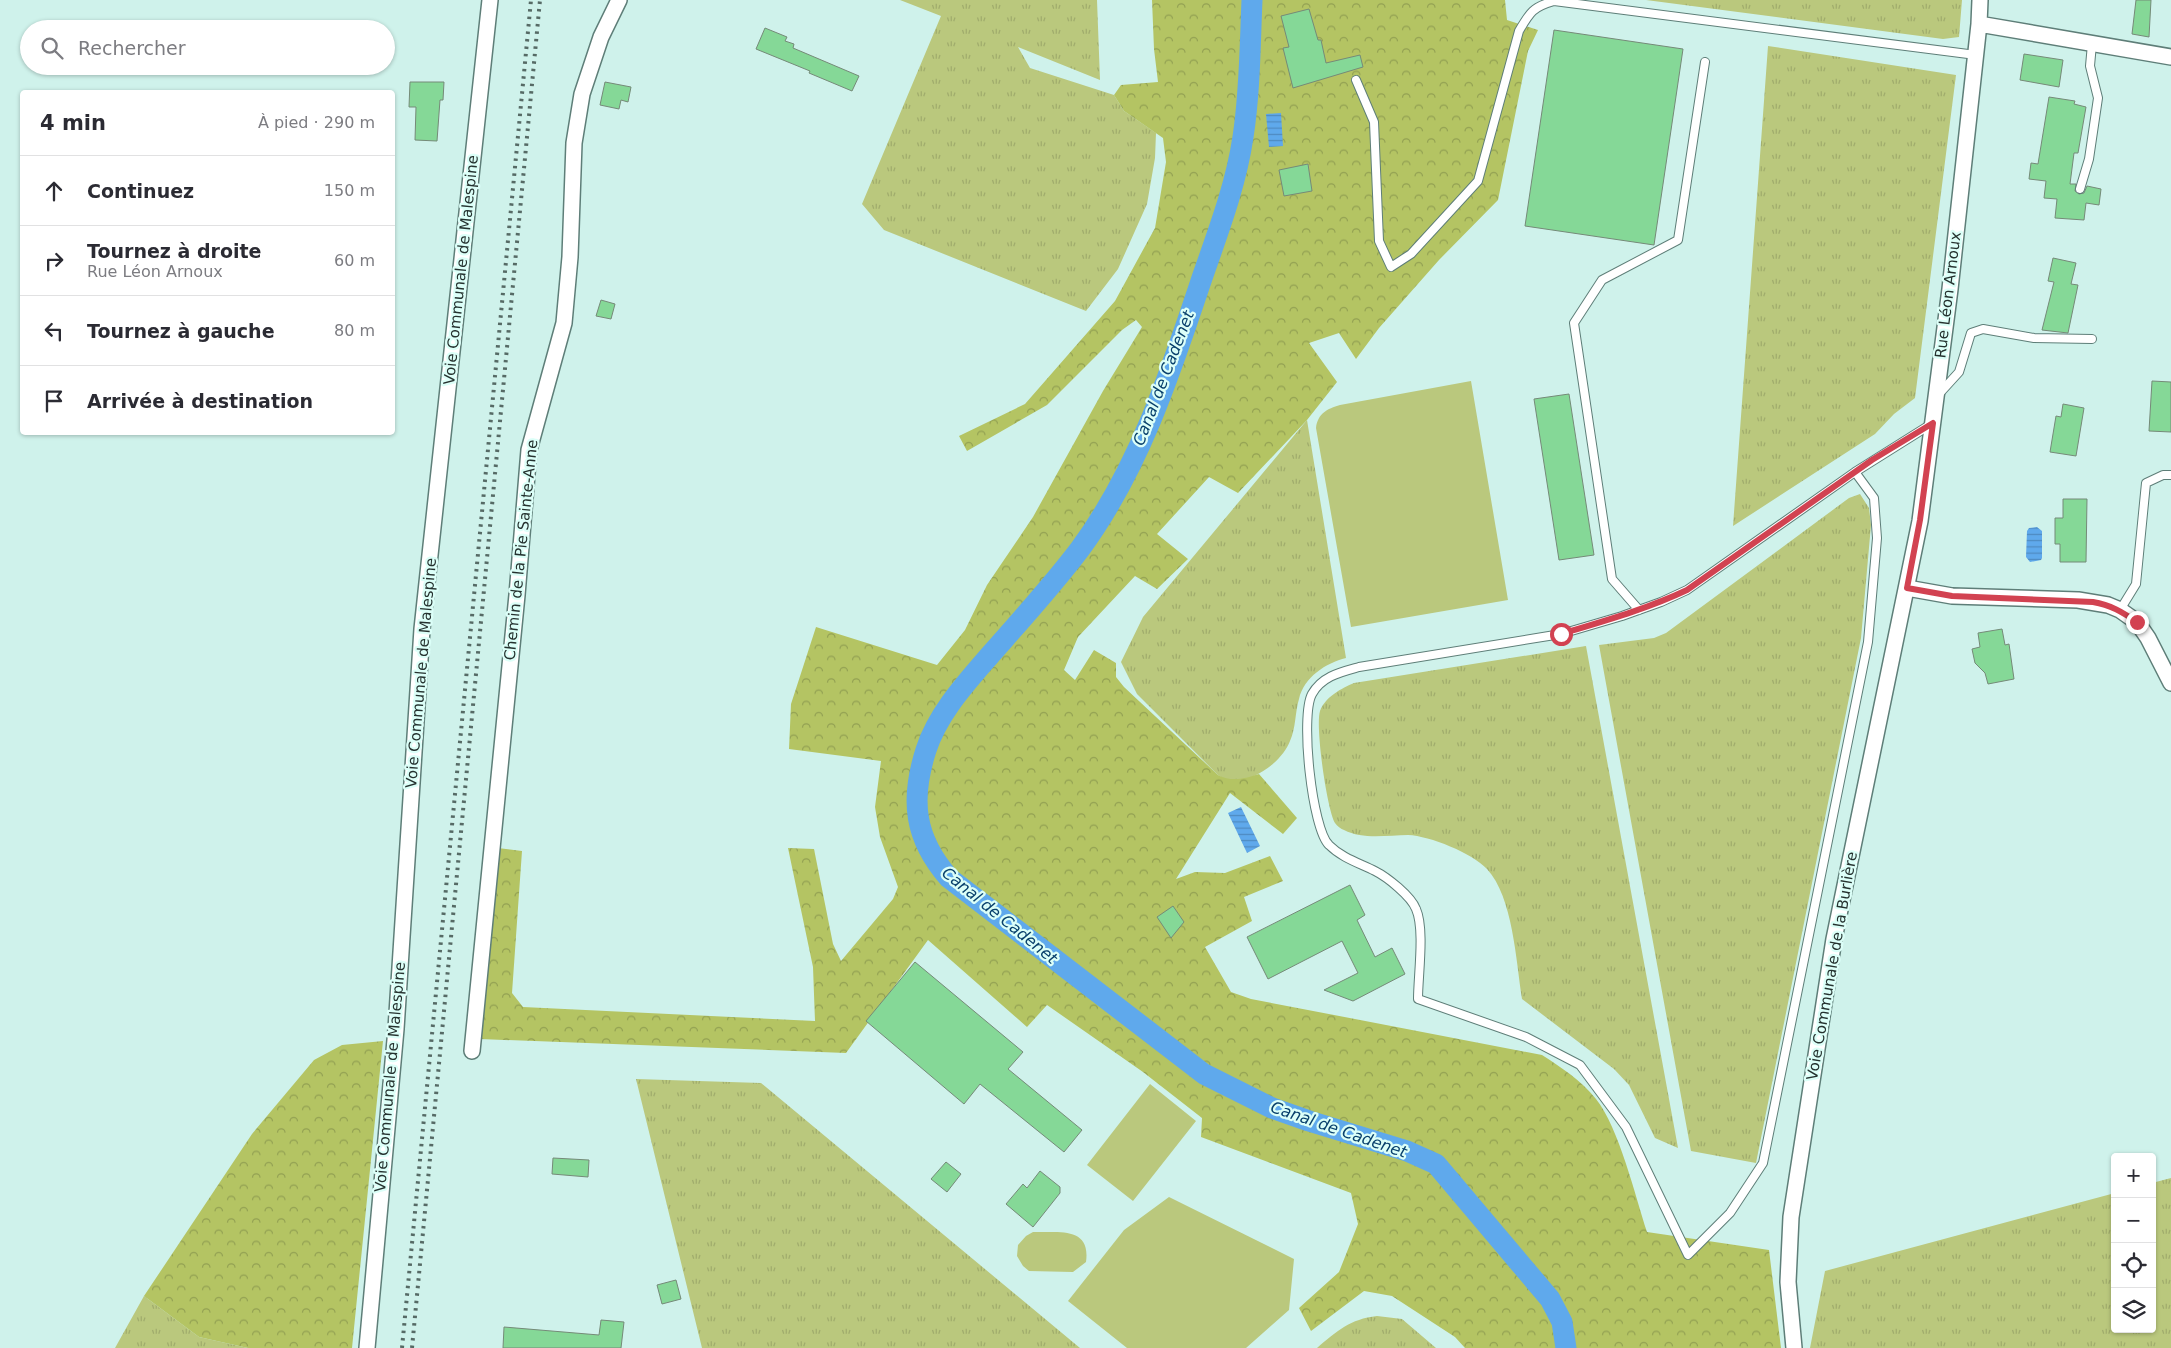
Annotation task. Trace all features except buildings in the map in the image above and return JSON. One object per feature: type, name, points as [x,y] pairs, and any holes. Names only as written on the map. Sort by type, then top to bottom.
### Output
[{"type":"street","name":"Voie Communale de Malespine","points":[[367,1348],[396,1029],[422,629],[490,0]]},
{"type":"street","name":"Chemin de la Pie Sainte-Anne","points":[[472,1051],[516,605],[529,450],[564,323],[570,257],[574,143],[582,94],[601,36],[619,0]]},
{"type":"street","name":"Rue Léon Arnoux","points":[[1907,588],[1920,520],[1933,423],[1976,55],[1980,0]]},
{"type":"street","points":[[1979,24],[2171,58]]},
{"type":"street","points":[[1907,588],[1952,596],[2078,600],[2108,605],[2120,610],[2137,622],[2169,673]]},
{"type":"street","name":"Voie Communale de la Burlière","points":[[1794,1348],[1788,1282],[1791,1217],[1834,939],[1907,588]]},
{"type":"lane","points":[[1356,80],[1374,122],[1379,241],[1391,267],[1411,254],[1478,181],[1520,31],[1529,13],[1538,5],[1554,0],[1976,55]]},
{"type":"lane","points":[[2080,189],[2089,159],[2098,98],[2090,66],[2092,44]]},
{"type":"lane","points":[[1638,610],[1612,579],[1574,323],[1602,280],[1678,240],[1705,62]]},
{"type":"lane","points":[[1936,397],[1959,372],[1971,333],[1983,329],[2034,338],[2092,339]]},
{"type":"lane","points":[[1855,472],[1874,498],[1878,538],[1868,642],[1764,1163],[1730,1213],[1688,1255],[1626,1127],[1580,1065],[1526,1038],[1418,999],[1420,930],[1416,908],[1403,892],[1376,871],[1350,861],[1327,844],[1320,829],[1307,748],[1306,712],[1311,695],[1320,684],[1341,672],[1360,667],[1561,634],[1638,610],[1687,590],[1855,472],[1933,423]]},
{"type":"lane","points":[[2120,610],[2136,584],[2146,483],[2164,475],[2171,475]]},
{"type":"green space","points":[[900,0],[1097,0],[1100,80],[1018,47],[1030,68],[1114,95],[1124,111],[1156,133],[1155,158],[1147,204],[1118,269],[1086,311],[884,230],[862,204],[941,16]]},
{"type":"green space","points":[[1152,0],[1505,0],[1507,20],[1538,30],[1528,51],[1498,200],[1439,260],[1379,328],[1356,359],[1339,333],[1309,343],[1337,382],[1307,420],[1238,493],[1209,477],[1157,534],[1188,559],[1157,589],[1135,576],[1078,637],[1064,670],[1075,680],[1094,650],[1116,663],[1116,677],[1124,687],[1218,775],[1238,779],[1259,774],[1297,818],[1283,834],[1230,793],[1176,879],[1195,872],[1225,873],[1270,856],[1283,881],[1244,897],[1252,921],[1205,947],[1231,992],[1251,999],[1542,1055],[1578,1080],[1596,1099],[1604,1112],[1626,1162],[1647,1232],[1769,1250],[1781,1348],[1465,1348],[1455,1337],[1392,1296],[1364,1291],[1311,1331],[1299,1308],[1339,1272],[1358,1224],[1351,1193],[1201,1137],[1202,1118],[1143,1072],[1047,1005],[1027,1027],[928,940],[846,1053],[480,1039],[498,848],[522,851],[512,993],[523,1007],[815,1021],[813,967],[788,848],[814,849],[833,944],[841,961],[893,899],[898,887],[880,837],[875,807],[881,761],[789,749],[791,704],[816,627],[937,665],[965,630],[987,585],[1033,517],[1103,391],[1142,327],[1136,320],[1122,330],[1047,405],[967,451],[959,436],[1025,404],[1115,301],[1155,228],[1166,162],[1163,138],[1124,111],[1114,95],[1121,85],[1158,82],[1154,49]]},
{"type":"green space","points":[[1646,0],[1962,0],[1959,37],[1943,39]]},
{"type":"green space","points":[[1768,46],[1956,75],[1915,398],[1894,414],[1875,434],[1733,526]]},
{"type":"green space","points":[[1471,381],[1508,600],[1351,627],[1316,428],[1317,423],[1321,415],[1327,410],[1340,405]]},
{"type":"green space","points":[[1307,420],[1346,658],[1324,667],[1306,684],[1299,699],[1292,736],[1280,757],[1265,770],[1247,779],[1228,780],[1218,775],[1137,694],[1121,662],[1143,617]]},
{"type":"green space","points":[[1860,494],[1869,508],[1871,525],[1861,638],[1756,1163],[1691,1151],[1599,645],[1654,638],[1666,633],[1849,498]]},
{"type":"green space","points":[[1586,646],[1678,1148],[1655,1138],[1629,1085],[1614,1069],[1522,999],[1508,912],[1496,881],[1487,869],[1461,851],[1428,838],[1408,835],[1367,836],[1342,829],[1335,823],[1325,786],[1320,750],[1320,711],[1330,697],[1344,688],[1354,683]]},
{"type":"green space","points":[[383,1041],[352,1348],[248,1348],[199,1337],[144,1296],[252,1134],[314,1060],[342,1045]]},
{"type":"green space","points":[[636,1079],[761,1083],[1080,1348],[702,1348]]},
{"type":"green space","points":[[1150,1084],[1196,1121],[1133,1201],[1087,1165]]},
{"type":"green space","points":[[2171,1178],[2171,1348],[1810,1348],[1825,1271],[2111,1194],[2111,1333],[2156,1333],[2156,1182]]},
{"type":"green space","points":[[1169,1197],[1294,1259],[1289,1310],[1246,1348],[1127,1348],[1068,1301],[1124,1230]]},
{"type":"green space","points":[[1033,1232],[1062,1232],[1078,1237],[1083,1242],[1086,1250],[1086,1262],[1073,1272],[1029,1271],[1023,1266],[1017,1256],[1018,1245],[1026,1236]]},
{"type":"green space","points":[[144,1296],[199,1337],[248,1348],[115,1348]]},
{"type":"green space","points":[[1377,1316],[1402,1319],[1436,1348],[1317,1348],[1351,1323]]},
{"type":"water","points":[[1281,113],[1283,146],[1269,147],[1266,114]]},
{"type":"water","points":[[2037,527],[2042,531],[2042,558],[2041,560],[2030,562],[2026,557],[2027,531],[2029,528]]},
{"type":"water","points":[[1241,807],[1260,846],[1247,853],[1228,813]]},
{"type":"waterway","name":"Canal de Cadenet","points":[[1252,0],[1247,103],[1236,173],[1220,226],[1152,418],[1120,486],[1080,549],[963,687],[945,711],[931,736],[921,768],[918,785],[918,818],[928,848],[949,878],[1204,1074],[1272,1108],[1407,1151],[1436,1164],[1550,1299],[1562,1322],[1566,1348]]},
{"type":"railway","points":[[402,1348],[531,0]]},
{"type":"railway","points":[[412,1348],[540,0]]},
{"type":"route","points":[[1561,634],[1622,616],[1687,590],[1872,460],[1933,423],[1920,520],[1907,588],[1952,596],[2093,602],[2120,610],[2137,622]]}]
